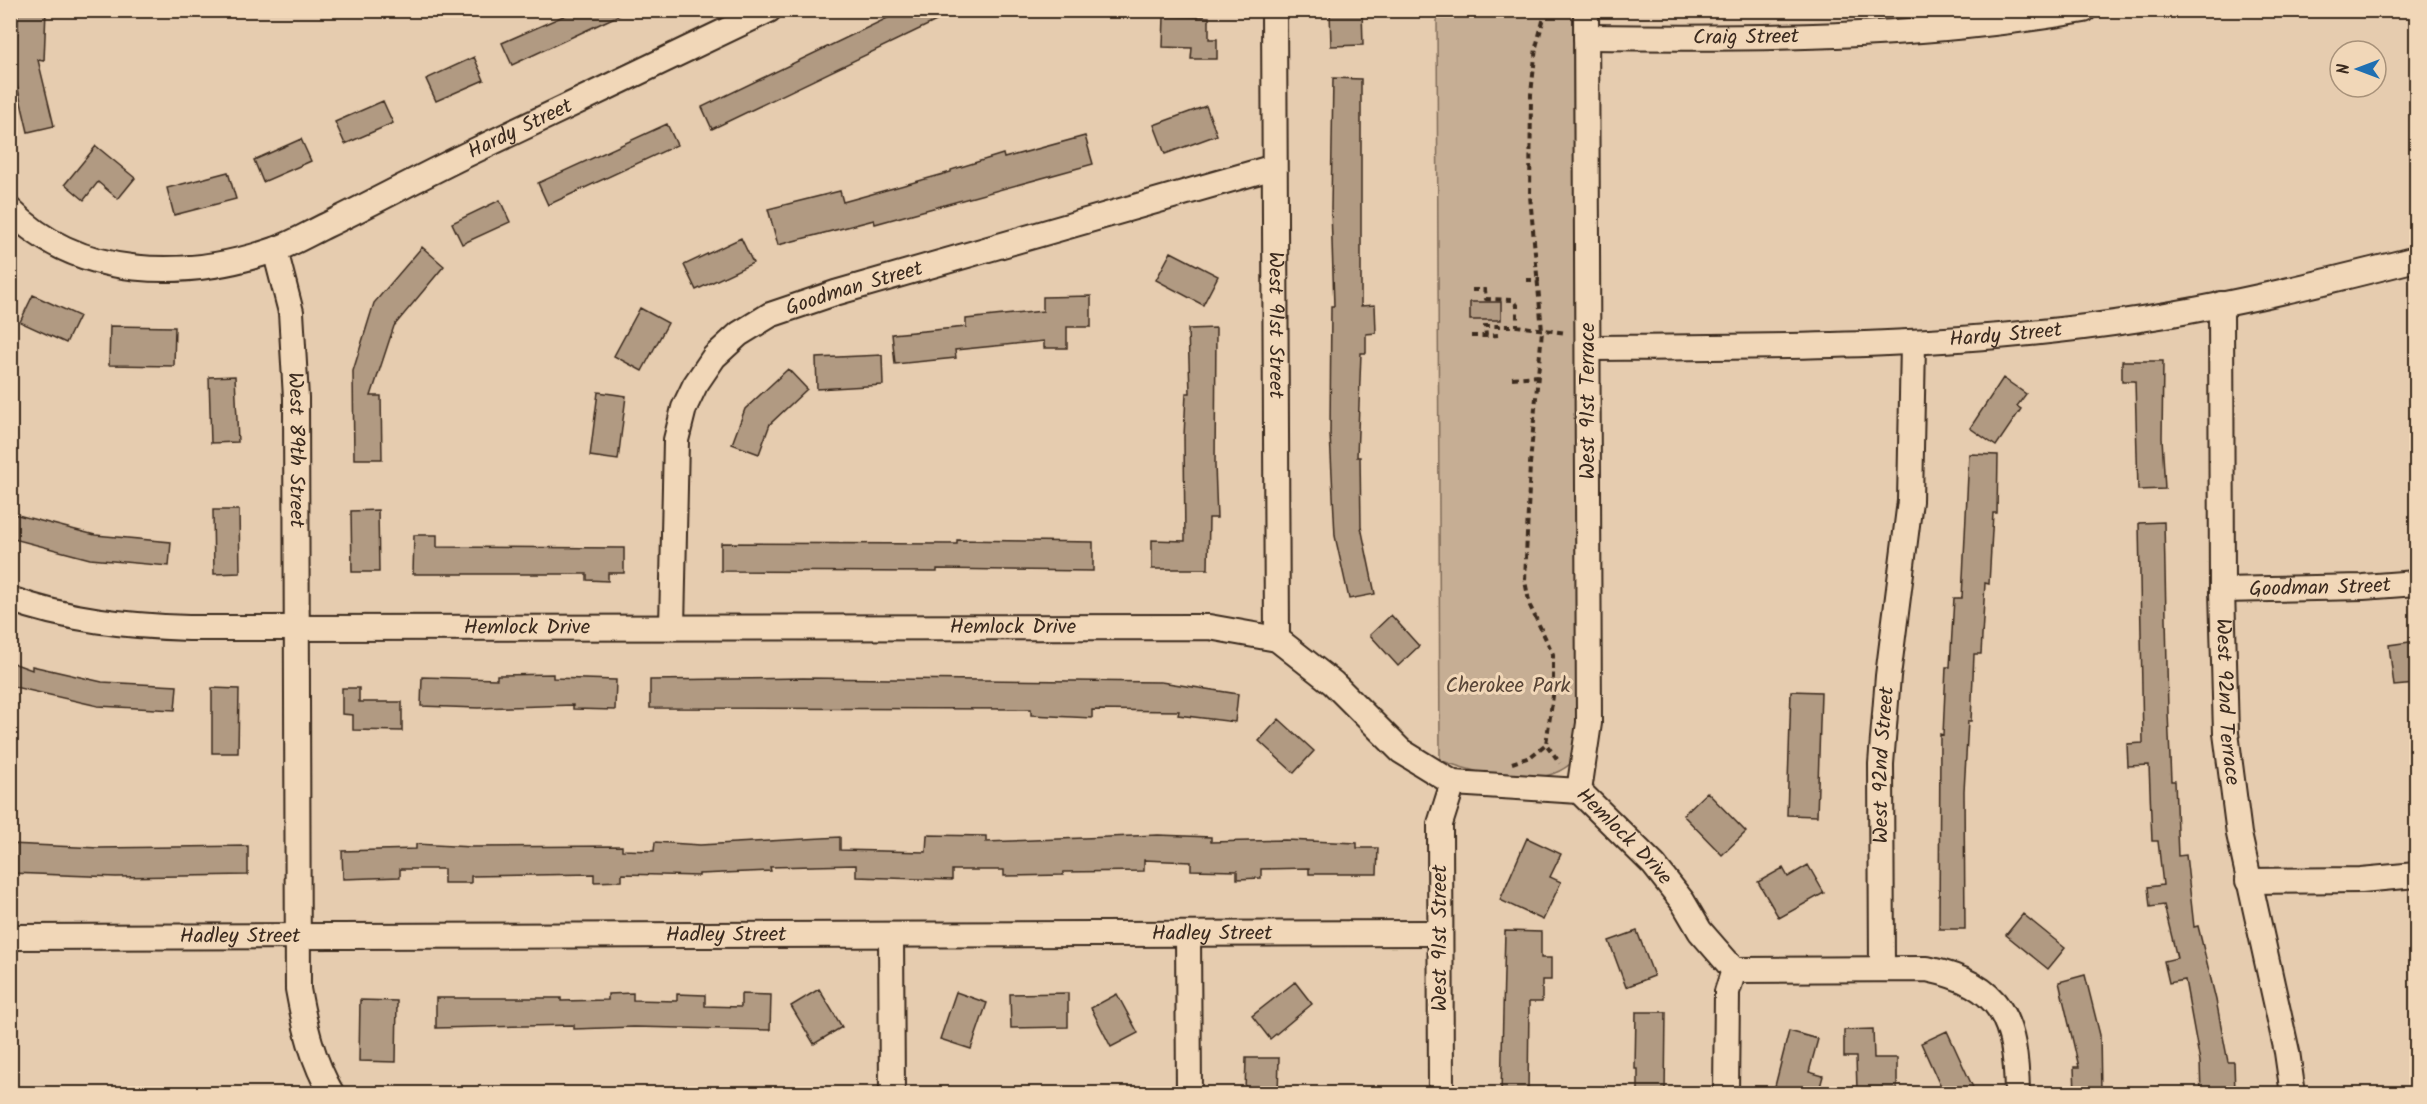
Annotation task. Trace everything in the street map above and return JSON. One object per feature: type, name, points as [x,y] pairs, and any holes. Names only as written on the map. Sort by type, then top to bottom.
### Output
[{"type":"street","name":"Hardy Street","points":[[275,250],[460,158],[769,10]]},
{"type":"street","name":"West 91st Street","points":[[1274,10],[1277,639]]},
{"type":"street","name":"West 91st Terrace","points":[[1579,791],[1589,723],[1586,10]]},
{"type":"street","name":"Craig Street","points":[[1586,37],[1765,37],[1875,22],[1968,27],[2084,10]]},
{"type":"street","name":"Goodman Street","points":[[672,627],[676,440],[684,408],[695,385],[714,357],[739,334],[770,315],[835,293],[1275,167]]},
{"type":"street","points":[[10,210],[22,222],[59,248],[118,266],[157,269],[195,266],[233,261],[275,250]]},
{"type":"street","name":"West 89th Street","points":[[275,250],[291,312],[296,398],[298,989],[307,1039],[318,1071],[332,1094]]},
{"type":"street","name":"Hardy Street","points":[[1587,348],[1808,347],[1912,343],[2021,334],[2130,321],[2221,304],[2314,285],[2416,259]]},
{"type":"street","name":"West 92nd Terrace","points":[[2221,304],[2222,590],[2226,733],[2239,834],[2287,1052],[2293,1094]]},
{"type":"street","name":"West 92nd Street","points":[[1882,969],[1881,764],[1889,666],[1910,501],[1912,343]]},
{"type":"street","name":"Goodman Street","points":[[2222,590],[2352,588],[2416,583]]},
{"type":"street","name":"Hemlock Drive","points":[[10,599],[82,618],[140,626],[297,628],[1209,627],[1277,639],[1333,683],[1401,751],[1453,783],[1579,791],[1654,865],[1683,902],[1700,931],[1734,970]]},
{"type":"street","name":"West 91st Street","points":[[1441,1094],[1440,824],[1453,783]]},
{"type":"street","points":[[2248,881],[2361,880],[2416,875]]},
{"type":"street","name":"Hadley Street","points":[[10,937],[1440,933]]},
{"type":"street","points":[[1188,934],[1189,1094]]},
{"type":"street","points":[[891,935],[892,1094]]},
{"type":"street","points":[[1725,1094],[1727,992],[1734,970],[1927,969],[1956,975],[1976,985],[2000,1008],[2012,1035],[2017,1059],[2017,1094]]},
{"type":"path","points":[[1507,764],[1530,757],[1546,744],[1553,696],[1552,654],[1530,606],[1525,581],[1530,464],[1542,330],[1530,196],[1530,136],[1536,47],[1546,10]]},
{"type":"path","points":[[1526,280],[1539,280]]},
{"type":"path","points":[[1472,290],[1485,290],[1485,299],[1513,300],[1517,305],[1517,326]]},
{"type":"path","points":[[1485,336],[1485,326],[1517,326],[1542,330]]},
{"type":"path","points":[[1471,336],[1497,335]]},
{"type":"path","points":[[1512,378],[1538,376]]},
{"type":"path","points":[[1546,744],[1579,791]]},
{"type":"green space","name":"Cherokee Park","points":[[1437,11],[1573,11],[1577,726],[1574,760],[1561,770],[1546,776],[1509,777],[1472,770],[1440,760]]},
{"type":"building","points":[[18,10],[46,10],[44,61],[38,60],[54,126],[28,132],[16,81]]},
{"type":"building","points":[[577,10],[630,10],[512,65],[502,43]]},
{"type":"building","points":[[904,10],[959,10],[712,129],[702,107]]},
{"type":"building","points":[[1330,10],[1362,10],[1363,45],[1331,46]]},
{"type":"building","points":[[1164,16],[1209,17],[1209,39],[1217,39],[1217,59],[1191,59],[1192,48],[1163,47]]},
{"type":"building","points":[[474,57],[484,80],[436,101],[426,79]]},
{"type":"building","points":[[1333,78],[1361,79],[1361,306],[1375,305],[1376,333],[1366,334],[1366,353],[1361,353],[1357,457],[1360,457],[1361,527],[1375,594],[1349,599],[1335,536],[1330,434],[1331,306],[1334,306],[1331,208]]},
{"type":"building","points":[[383,101],[393,123],[345,144],[335,122]]},
{"type":"building","points":[[1206,106],[1217,135],[1165,154],[1154,125]]},
{"type":"building","points":[[667,124],[677,145],[548,205],[538,183]]},
{"type":"building","points":[[1085,136],[1093,164],[875,224],[874,220],[778,245],[768,209],[840,191],[843,202],[951,172],[951,170],[1003,154],[1004,158]]},
{"type":"building","points":[[301,139],[311,161],[263,182],[254,160]]},
{"type":"building","points":[[96,146],[135,178],[118,199],[98,182],[84,200],[65,184]]},
{"type":"building","points":[[228,172],[236,199],[174,215],[167,188]]},
{"type":"building","points":[[500,200],[510,222],[462,244],[452,223]]},
{"type":"building","points":[[741,238],[753,263],[696,290],[684,265]]},
{"type":"building","points":[[422,247],[444,266],[394,326],[371,396],[381,396],[382,459],[354,459],[353,371],[374,303]]},
{"type":"building","points":[[1171,252],[1218,276],[1203,305],[1156,280]]},
{"type":"building","points":[[33,295],[79,316],[66,343],[20,322]]},
{"type":"building","points":[[1091,296],[1091,327],[1067,327],[1067,348],[1044,348],[1044,341],[955,350],[956,358],[895,364],[892,334],[966,327],[966,319],[1043,311],[1043,297]]},
{"type":"building","points":[[1470,302],[1501,302],[1501,320],[1470,320]]},
{"type":"building","points":[[640,308],[668,323],[642,371],[614,356]]},
{"type":"building","points":[[110,326],[175,327],[174,366],[109,365]]},
{"type":"building","points":[[1216,328],[1217,518],[1209,518],[1208,569],[1152,569],[1152,540],[1185,541],[1184,437],[1186,393],[1190,393],[1188,329]]},
{"type":"building","points":[[882,355],[883,385],[817,389],[816,358]]},
{"type":"building","points":[[2122,361],[2163,361],[2162,438],[2165,489],[2138,490],[2135,381],[2122,381]]},
{"type":"building","points":[[788,369],[807,389],[770,424],[759,454],[732,444],[745,409]]},
{"type":"building","points":[[235,376],[238,442],[211,443],[209,377]]},
{"type":"building","points":[[2003,378],[2026,394],[2017,406],[2021,409],[1996,446],[1970,428]]},
{"type":"building","points":[[598,392],[626,396],[618,460],[590,456]]},
{"type":"building","points":[[1969,454],[1998,455],[1997,513],[1993,513],[1989,584],[1985,583],[1981,654],[1974,654],[1971,721],[1968,721],[1964,791],[1965,929],[1939,929],[1940,734],[1943,735],[1946,667],[1950,667],[1954,598],[1962,598]]},
{"type":"building","points":[[213,510],[239,510],[240,573],[214,574]]},
{"type":"building","points":[[378,510],[379,572],[352,572],[351,511]]},
{"type":"building","points":[[10,513],[95,535],[171,542],[169,566],[90,559],[10,538]]},
{"type":"building","points":[[2164,522],[2168,713],[2171,781],[2175,781],[2178,856],[2186,855],[2194,927],[2198,926],[2228,1062],[2234,1062],[2235,1094],[2201,1094],[2200,1062],[2185,980],[2169,983],[2164,961],[2177,958],[2164,905],[2150,907],[2148,887],[2163,885],[2158,841],[2152,841],[2149,765],[2128,766],[2127,744],[2143,743],[2139,523]]},
{"type":"building","points":[[414,535],[437,535],[437,547],[624,548],[624,573],[608,573],[608,581],[587,580],[587,574],[413,574]]},
{"type":"building","points":[[957,540],[1093,542],[1093,571],[937,569],[937,572],[721,571],[721,543],[957,544]]},
{"type":"building","points":[[1391,615],[1419,646],[1398,666],[1370,635]]},
{"type":"building","points":[[2416,641],[2416,684],[2394,686],[2389,645]]},
{"type":"building","points":[[10,662],[32,670],[32,666],[102,682],[177,686],[175,710],[98,706],[10,686]]},
{"type":"building","points":[[553,674],[553,678],[616,680],[615,710],[573,709],[573,705],[478,708],[421,706],[422,677],[497,679],[497,675]]},
{"type":"building","points":[[803,678],[1161,682],[1238,694],[1235,722],[1178,715],[1179,711],[1092,710],[1092,718],[1031,715],[1031,709],[650,708],[650,680]]},
{"type":"building","points":[[212,688],[239,689],[238,753],[212,753]]},
{"type":"building","points":[[342,688],[359,688],[359,702],[402,702],[402,731],[353,730],[353,715],[342,714]]},
{"type":"building","points":[[1791,691],[1821,692],[1817,816],[1787,815]]},
{"type":"building","points":[[1279,719],[1314,751],[1294,773],[1259,741]]},
{"type":"building","points":[[1707,792],[1746,832],[1722,855],[1683,815]]},
{"type":"building","points":[[927,835],[986,836],[986,842],[1158,835],[1211,837],[1211,842],[1285,840],[1357,843],[1357,848],[1378,848],[1377,874],[1309,874],[1309,868],[1261,869],[1261,878],[1237,879],[1237,871],[1191,870],[1191,862],[1144,860],[1144,871],[1063,872],[1063,875],[1004,876],[1004,870],[952,870],[952,880],[856,877],[856,865],[770,867],[771,871],[699,874],[699,876],[622,874],[622,881],[594,882],[594,874],[471,876],[471,883],[444,883],[444,869],[400,869],[400,877],[343,879],[342,851],[416,849],[416,844],[472,847],[622,846],[622,850],[654,851],[655,842],[700,845],[840,837],[840,850],[926,852]]},
{"type":"building","points":[[1527,838],[1561,854],[1550,877],[1561,882],[1543,920],[1500,900]]},
{"type":"building","points":[[10,844],[99,848],[248,846],[248,875],[116,877],[10,873]]},
{"type":"building","points":[[1808,865],[1824,893],[1779,918],[1758,882],[1783,868],[1788,877]]},
{"type":"building","points":[[2023,914],[2065,948],[2048,969],[2006,935]]},
{"type":"building","points":[[1505,931],[1541,932],[1541,958],[1551,958],[1551,980],[1542,980],[1542,1002],[1529,1002],[1528,1094],[1501,1094]]},
{"type":"building","points":[[1637,931],[1654,976],[1626,987],[1609,941]]},
{"type":"building","points":[[2085,975],[2100,1035],[2101,1094],[2075,1094],[2074,1067],[2079,1067],[2059,982]]},
{"type":"building","points":[[1295,982],[1312,1004],[1270,1039],[1252,1016]]},
{"type":"building","points":[[819,989],[842,1027],[814,1044],[791,1006]]},
{"type":"building","points":[[956,992],[987,1003],[971,1049],[940,1039]]},
{"type":"building","points":[[633,993],[633,1000],[677,1001],[677,994],[705,995],[705,1006],[741,1007],[741,994],[771,995],[770,1030],[634,1027],[574,1029],[574,1025],[436,1028],[436,998],[608,1000],[608,994]]},
{"type":"building","points":[[1068,993],[1068,1027],[1011,1028],[1010,994]]},
{"type":"building","points":[[1117,994],[1138,1033],[1111,1047],[1091,1008]]},
{"type":"building","points":[[360,1000],[397,1001],[396,1062],[359,1061]]},
{"type":"building","points":[[1636,1012],[1666,1012],[1665,1094],[1638,1094],[1638,1069],[1635,1069]]},
{"type":"building","points":[[1873,1029],[1874,1058],[1897,1058],[1897,1090],[1857,1090],[1856,1057],[1844,1057],[1844,1030]]},
{"type":"building","points":[[1789,1031],[1818,1039],[1809,1072],[1823,1076],[1818,1094],[1773,1094]]},
{"type":"building","points":[[1947,1031],[1976,1094],[1944,1094],[1921,1043]]},
{"type":"building","points":[[1246,1058],[1279,1058],[1278,1094],[1245,1092]]}]
